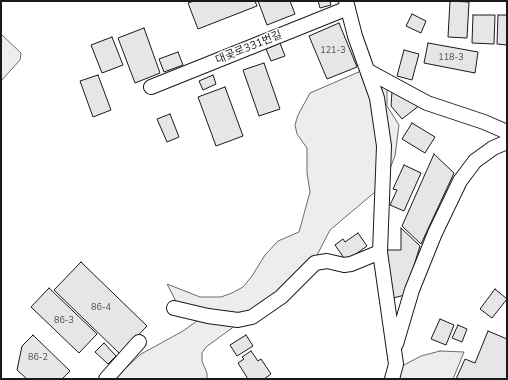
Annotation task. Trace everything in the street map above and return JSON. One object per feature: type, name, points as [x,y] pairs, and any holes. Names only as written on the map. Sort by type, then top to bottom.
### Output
[{"type":"lane","name":"대곶로331번길","points":[[151,87],[347,5],[377,98],[384,146],[380,252],[396,364],[392,379]]},
{"type":"lane","points":[[368,71],[427,103],[484,122],[507,132]]},
{"type":"lane","points":[[394,349],[421,269],[435,233],[460,181],[475,162],[493,148],[507,142]]},
{"type":"lane","points":[[174,308],[208,316],[238,320],[252,316],[281,297],[314,263],[327,261],[344,265],[351,264],[380,252]]},
{"type":"lane","points":[[106,379],[139,342]]},
{"type":"shaded area","points":[[1,34],[21,53],[20,60],[1,81]]},
{"type":"shaded area","points":[[361,71],[387,89],[387,106],[399,125],[395,156],[389,171],[375,192],[330,230],[315,259],[261,307],[206,347],[202,353],[202,361],[207,373],[207,379],[114,379],[141,354],[183,331],[204,316],[180,309],[167,284],[200,297],[221,297],[232,293],[243,287],[265,255],[278,241],[299,232],[310,192],[307,173],[307,148],[297,134],[295,125],[298,115],[310,93]]},
{"type":"shaded area","points":[[440,351],[464,352],[453,379],[398,379],[402,366],[421,356]]},
{"type":"building","points":[[194,1],[255,1],[257,6],[198,29],[188,3]]},
{"type":"building","points":[[258,1],[290,1],[295,14],[267,25]]},
{"type":"building","points":[[318,1],[330,1],[331,5],[320,8]]},
{"type":"building","points":[[450,1],[469,2],[467,38],[448,37]]},
{"type":"building","points":[[412,14],[426,21],[421,33],[406,26]]},
{"type":"building","points":[[473,15],[495,15],[494,44],[472,43]]},
{"type":"building","points":[[498,15],[507,15],[507,45],[497,44]]},
{"type":"building","points":[[339,23],[357,67],[327,79],[309,36]]},
{"type":"building","points":[[144,28],[160,73],[135,83],[118,38]]},
{"type":"building","points":[[112,37],[123,65],[102,73],[91,45]]},
{"type":"building","points":[[280,43],[285,56],[271,61],[266,49]]},
{"type":"building","points":[[428,43],[478,52],[475,73],[424,63]]},
{"type":"building","points":[[404,50],[419,54],[412,80],[397,76]]},
{"type":"building","points":[[178,52],[183,65],[164,72],[159,59]]},
{"type":"building","points":[[264,63],[280,109],[259,116],[243,70]]},
{"type":"building","points":[[98,75],[111,110],[93,117],[80,81]]},
{"type":"building","points":[[213,75],[216,84],[203,90],[199,81]]},
{"type":"building","points":[[225,87],[243,136],[216,146],[198,97]]},
{"type":"building","points":[[392,91],[420,105],[402,119],[391,106]]},
{"type":"building","points":[[170,114],[179,137],[167,142],[157,119]]},
{"type":"building","points":[[412,123],[435,137],[425,153],[402,139]]},
{"type":"building","points":[[434,154],[454,173],[421,244],[402,226]]},
{"type":"building","points":[[404,165],[421,173],[404,211],[390,205],[397,190],[393,189]]},
{"type":"building","points":[[401,228],[420,246],[405,295],[393,298],[385,250],[401,250]]},
{"type":"building","points":[[358,233],[367,246],[346,261],[335,245],[343,239],[345,242]]},
{"type":"building","points":[[81,262],[147,326],[120,354],[54,290]]},
{"type":"building","points":[[49,288],[97,334],[79,353],[31,307]]},
{"type":"building","points":[[495,289],[507,299],[492,318],[480,309]]},
{"type":"building","points":[[440,319],[454,325],[446,345],[431,339]]},
{"type":"building","points":[[458,325],[467,329],[462,342],[452,338]]},
{"type":"building","points":[[488,331],[507,339],[507,379],[456,379],[465,359],[475,363]]},
{"type":"building","points":[[33,335],[70,371],[62,379],[27,379],[17,370],[22,346]]},
{"type":"building","points":[[246,335],[253,346],[237,356],[230,345]]},
{"type":"building","points":[[104,343],[116,356],[108,364],[95,352]]},
{"type":"building","points":[[251,351],[258,361],[261,359],[271,374],[264,379],[248,379],[238,363],[244,359],[242,357]]}]
